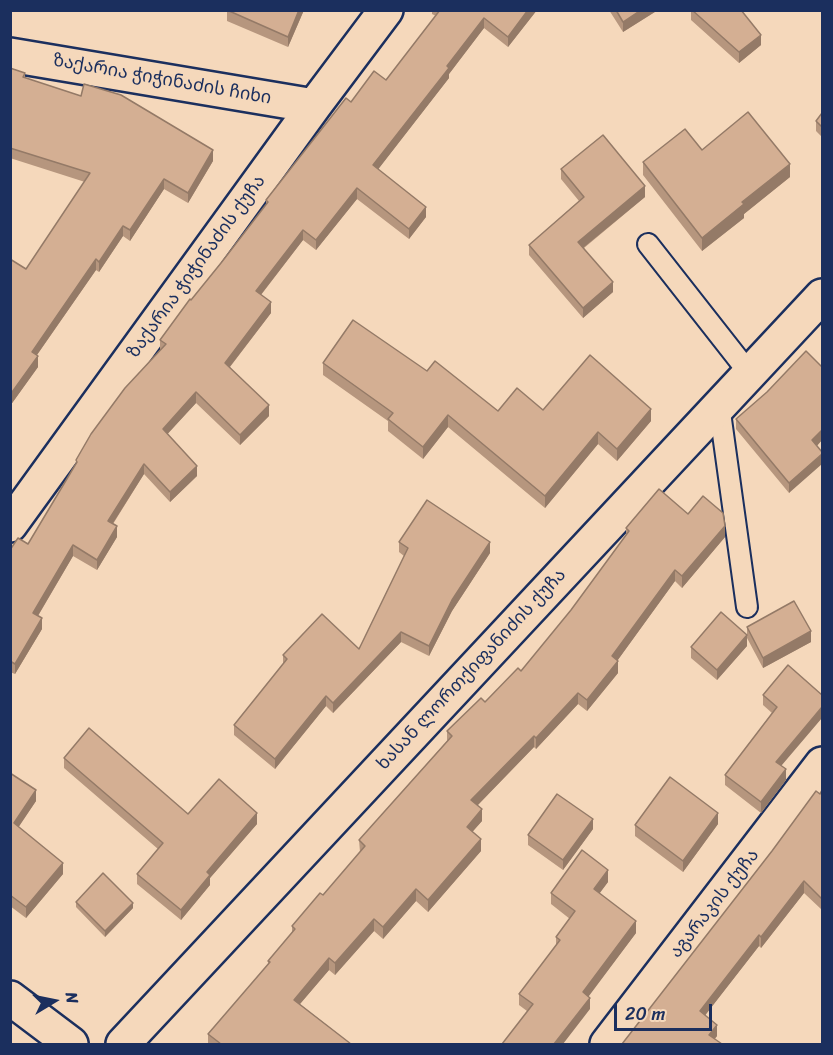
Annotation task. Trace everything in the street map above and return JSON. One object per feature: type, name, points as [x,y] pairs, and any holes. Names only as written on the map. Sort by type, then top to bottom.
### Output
[{"type":"street","name":"ზაქარია ჭიჭინაძის ქუჩა","points":[[10,525],[386,10]]},
{"type":"street","name":"ზაქარია ჭიჭინაძის ჩიხი","points":[[10,55],[314,106]]},
{"type":"street","name":"ხასან ლორთქიფანიძის ქუჩა","points":[[123,1044],[822,296]]},
{"type":"street","name":"აგარაკის ქუჩა","points":[[607,1044],[822,764]]},
{"type":"street","points":[[10,998],[70,1044]]},
{"type":"lane","points":[[648,244],[750,374]]},
{"type":"lane","points":[[719,405],[747,607]]},
{"type":"building","points":[[227,10],[299,10],[288,37]]},
{"type":"building","points":[[440,10],[528,10],[508,37],[484,18],[447,66],[449,68],[373,165],[426,207],[409,229],[357,188],[316,240],[303,230],[256,291],[271,302],[225,363],[269,405],[240,435],[196,392],[163,429],[197,466],[170,492],[144,464],[108,521],[117,526],[97,560],[73,545],[33,613],[42,618],[15,664],[10,661],[10,550],[18,538],[28,544],[91,434],[125,388],[166,344],[160,340],[346,98],[351,102],[374,71],[386,80]]},
{"type":"building","points":[[616,10],[641,10],[623,22]]},
{"type":"building","points":[[692,10],[741,10],[761,35],[739,52]]},
{"type":"building","points":[[10,68],[25,73],[23,77],[81,96],[84,84],[121,95],[213,150],[188,193],[164,179],[130,230],[123,226],[99,262],[96,259],[32,352],[38,356],[10,395],[10,259],[26,269],[90,173],[10,148]]},
{"type":"building","points":[[748,112],[790,164],[742,202],[744,204],[702,238],[643,162],[685,129],[702,150]]},
{"type":"building","points":[[822,113],[822,127],[816,121]]},
{"type":"building","points":[[603,135],[645,186],[578,242],[613,282],[583,308],[529,245],[584,197],[561,169]]},
{"type":"building","points":[[353,320],[427,371],[435,361],[498,411],[517,388],[543,410],[590,355],[651,409],[617,449],[598,432],[545,496],[448,415],[423,447],[388,419],[393,413],[323,363]]},
{"type":"building","points":[[806,351],[822,367],[822,430],[812,440],[822,454],[789,483],[736,419],[767,392]]},
{"type":"building","points":[[659,489],[688,514],[703,496],[723,513],[725,526],[682,576],[675,570],[612,656],[618,661],[587,700],[578,693],[536,738],[534,736],[471,800],[482,809],[467,827],[481,839],[428,900],[416,889],[383,927],[374,919],[335,963],[329,958],[294,1000],[351,1044],[221,1044],[208,1034],[270,962],[268,961],[295,929],[292,926],[320,893],[323,895],[365,846],[359,840],[452,736],[447,731],[481,698],[485,702],[518,668],[521,671],[571,610],[629,531],[626,528]]},
{"type":"building","points":[[427,500],[490,542],[452,600],[429,646],[401,632],[333,703],[326,696],[275,759],[234,725],[287,659],[283,655],[322,614],[359,649],[408,548],[399,542]]},
{"type":"building","points":[[794,601],[811,631],[763,658],[747,627]]},
{"type":"building","points":[[721,612],[747,635],[717,670],[691,647]]},
{"type":"building","points":[[788,665],[822,695],[822,707],[776,762],[786,769],[761,802],[725,775],[777,707],[763,695]]},
{"type":"building","points":[[89,728],[188,814],[219,779],[257,813],[207,872],[210,875],[181,910],[137,874],[163,843],[64,758]]},
{"type":"building","points":[[10,773],[36,790],[14,823],[63,863],[26,907],[10,895]]},
{"type":"building","points":[[670,777],[718,813],[683,861],[635,825]]},
{"type":"building","points":[[822,790],[822,899],[804,881],[700,1011],[717,1025],[709,1035],[722,1044],[622,1044],[816,791],[820,794]]},
{"type":"building","points":[[557,794],[593,819],[563,860],[528,835]]},
{"type":"building","points":[[582,850],[608,870],[594,889],[636,921],[583,992],[590,998],[554,1044],[502,1044],[533,1004],[519,994],[560,940],[556,937],[575,911],[551,893]]},
{"type":"building","points":[[103,873],[133,903],[105,931],[76,902]]}]
